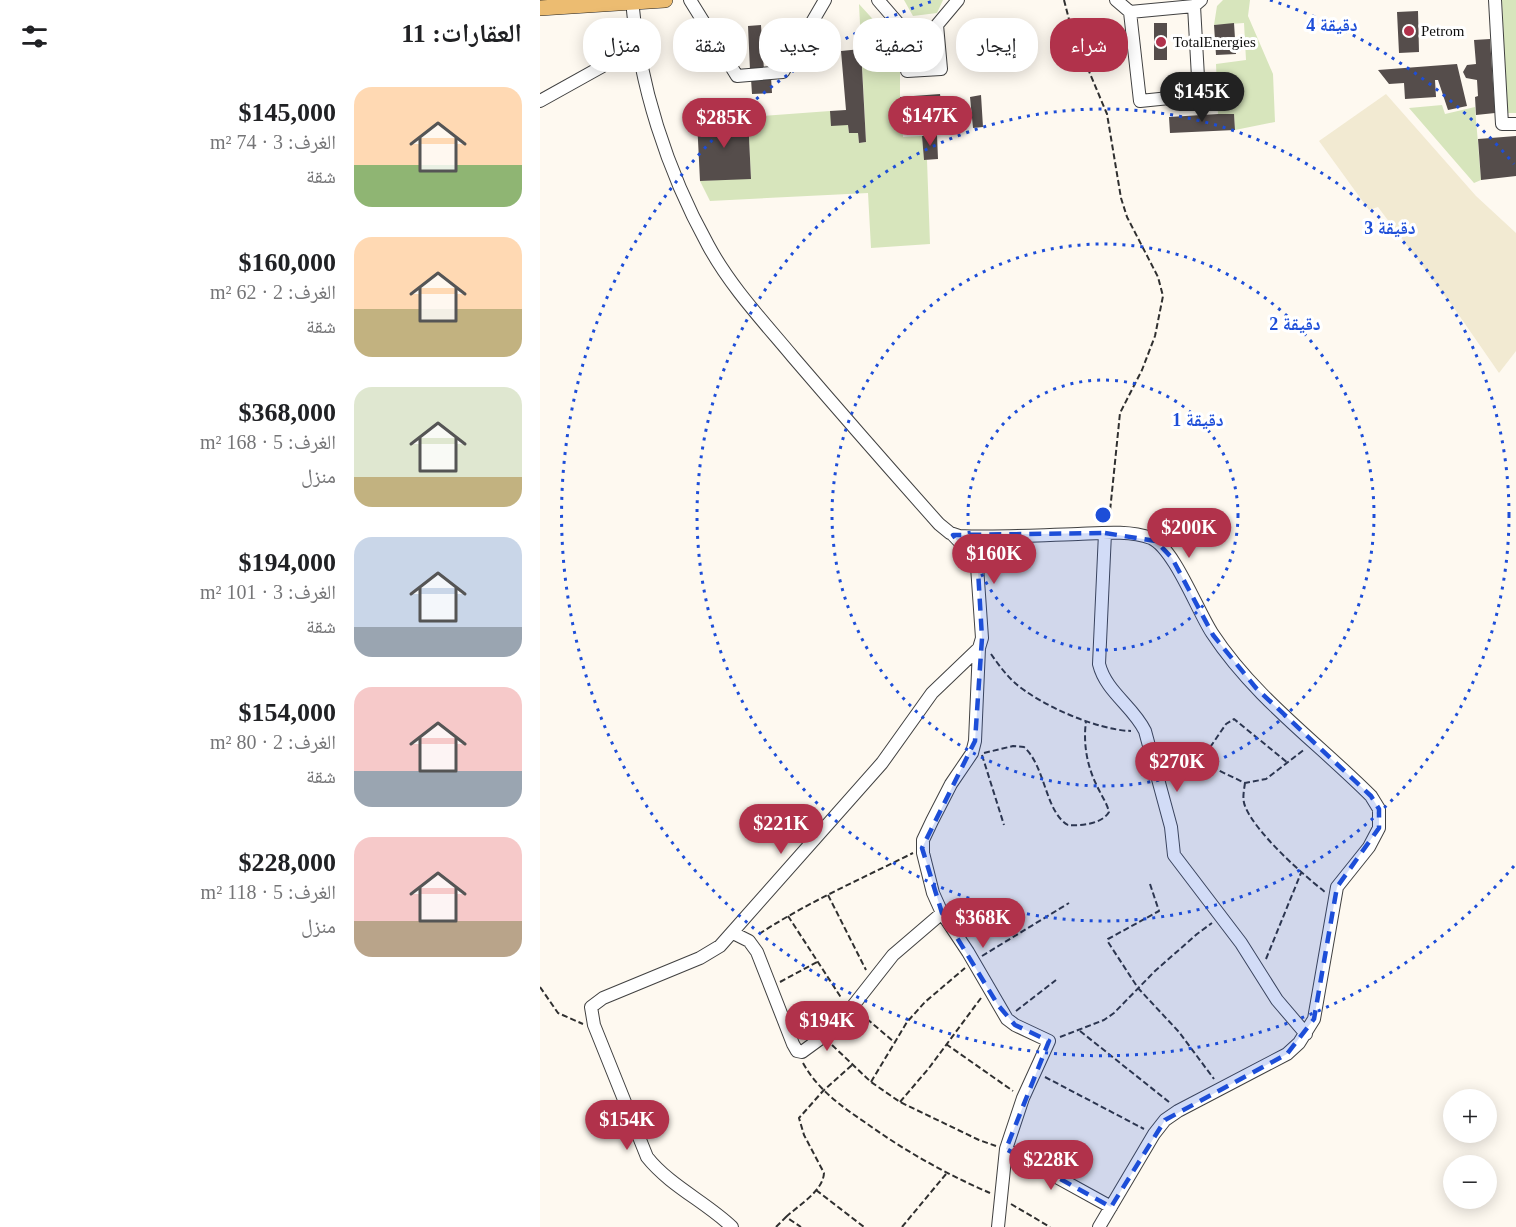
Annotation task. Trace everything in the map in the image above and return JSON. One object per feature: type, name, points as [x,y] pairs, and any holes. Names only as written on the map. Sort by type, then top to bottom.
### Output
[{"type":"main road","points":[[540,8],[664,0]]},
{"type":"street","points":[[690,0],[737,76],[783,72],[825,0]]},
{"type":"street","points":[[879,0],[904,30],[907,71],[940,69],[937,25],[958,0]]},
{"type":"street","points":[[1116,0],[1130,12],[1140,101],[1199,95],[1198,3],[1130,12]]},
{"type":"street","points":[[1495,0],[1502,124],[1516,124]]},
{"type":"street","points":[[632,1],[634,18]]},
{"type":"street","points":[[540,101],[592,72]]},
{"type":"street","points":[[642,72],[681,187],[708,246],[746,302],[939,524],[953,535],[972,556],[977,566],[982,616],[977,751],[943,799],[925,835],[922,848],[933,893],[942,913],[1007,1018],[1015,1025],[1049,1041],[1023,1098],[1006,1149],[998,1227]]},
{"type":"street","points":[[1107,533],[1099,664],[1104,678],[1138,719],[1146,736],[1171,827],[1174,855],[1241,943],[1277,1000],[1306,1034]]},
{"type":"street","points":[[953,535],[980,537],[1107,533],[1148,537],[1165,548],[1202,616],[1227,653],[1256,688],[1311,742],[1350,775],[1371,796],[1379,809],[1379,828],[1369,847],[1337,887],[1314,1019],[1306,1034],[1287,1054],[1165,1120],[1154,1134],[1099,1227]]},
{"type":"street","points":[[732,1227],[657,1168],[647,1157],[590,1009],[596,1002],[655,975],[707,955],[720,946],[882,763],[932,693],[980,645]]},
{"type":"street","points":[[732,933],[749,941],[757,952],[798,1052],[824,1036],[852,1009],[893,955],[942,913]]},
{"type":"street","points":[[1006,1149],[1111,1207]]},
{"type":"path","points":[[1064,0],[1072,31],[1112,131],[1121,198],[1127,217],[1158,277],[1163,296],[1155,336],[1137,380],[1120,413],[1107,533]]},
{"type":"path","points":[[980,645],[1016,684],[1041,699],[1086,721],[1146,736],[1245,783],[1266,779],[1311,742]]},
{"type":"path","points":[[1200,762],[1226,724],[1234,719],[1288,763]]},
{"type":"path","points":[[1004,825],[977,751],[1013,746],[1024,747],[1035,761],[1058,817],[1068,825],[1090,823],[1106,817],[1109,812],[1087,758],[1084,733],[1086,721]]},
{"type":"path","points":[[1245,783],[1243,793],[1245,806],[1267,837],[1301,873],[1334,899]]},
{"type":"path","points":[[749,941],[788,916],[922,848]]},
{"type":"path","points":[[1260,974],[1301,873]]},
{"type":"path","points":[[1150,884],[1159,911],[1107,940],[1138,988],[1179,1032],[1221,1089]]},
{"type":"path","points":[[828,895],[873,982]]},
{"type":"path","points":[[871,1082],[894,1042],[925,1002],[973,961],[1069,903]]},
{"type":"path","points":[[788,916],[817,962],[852,1009],[894,1042]]},
{"type":"path","points":[[1049,1041],[1080,1031],[1114,1013],[1197,934],[1221,916]]},
{"type":"path","points":[[770,987],[817,962]]},
{"type":"path","points":[[1007,1018],[1056,980]]},
{"type":"path","points":[[540,987],[558,1013],[586,1025],[594,1024]]},
{"type":"path","points":[[900,1102],[988,987]]},
{"type":"path","points":[[1080,1031],[1178,1111]]},
{"type":"path","points":[[824,1036],[871,1082],[900,1102],[980,1140],[1006,1149]]},
{"type":"path","points":[[946,1044],[1023,1098]]},
{"type":"path","points":[[798,1052],[810,1076],[823,1091],[887,1138],[946,1174],[1001,1198],[1050,1227]]},
{"type":"path","points":[[776,1227],[822,1184],[824,1173],[804,1135],[799,1118],[823,1091],[852,1065]]},
{"type":"path","points":[[1035,1072],[1154,1134]]},
{"type":"path","points":[[902,1227],[946,1174]]},
{"type":"path","points":[[816,1190],[864,1227]]},
{"type":"path","points":[[786,1217],[801,1227]]},
{"type":"highlighted area","points":[[1105,533],[1156,541],[1172,558],[1213,635],[1256,688],[1371,796],[1379,809],[1379,828],[1337,887],[1314,1019],[1287,1054],[1165,1120],[1111,1207],[1006,1149],[1049,1041],[1015,1025],[998,1005],[942,913],[922,848],[975,741],[982,638],[978,570],[953,535]]},
{"type":"shaded area","points":[[1386,94],[1476,196],[1516,233],[1516,351],[1499,373],[1454,308],[1378,207],[1369,210],[1319,141]]},
{"type":"green space","points":[[904,0],[943,0],[937,13],[913,16]]},
{"type":"green space","points":[[1223,0],[1250,0],[1248,16],[1273,74],[1275,122],[1235,130],[1234,114],[1218,114],[1216,64],[1246,60],[1244,23],[1214,25],[1217,6]]},
{"type":"green space","points":[[1502,0],[1516,0],[1516,113],[1507,113]]},
{"type":"green space","points":[[859,4],[872,18],[860,18]]},
{"type":"green space","points":[[862,72],[900,72],[903,137],[922,136],[924,160],[927,160],[930,244],[871,248],[868,193],[710,201],[700,181],[751,178],[748,117],[830,111],[848,125],[849,133],[858,133],[859,143],[866,142]]},
{"type":"green space","points":[[1442,105],[1445,114],[1475,107],[1481,180],[1474,183],[1409,108]]},
{"type":"building","points":[[1418,11],[1419,52],[1399,53],[1397,12]]},
{"type":"building","points":[[1154,23],[1167,23],[1167,60],[1154,60]]},
{"type":"building","points":[[1234,23],[1236,54],[1216,55],[1214,25]]},
{"type":"building","points":[[759,25],[759,70],[750,70],[748,26]]},
{"type":"building","points":[[1490,39],[1495,113],[1476,115],[1477,80],[1466,78],[1463,72],[1467,65],[1476,64],[1474,40]]},
{"type":"building","points":[[853,50],[853,72],[862,72],[866,142],[859,143],[858,133],[849,133],[848,125],[831,126],[830,111],[846,110],[841,51]]},
{"type":"building","points":[[1457,64],[1467,106],[1448,110],[1438,80],[1435,80],[1436,97],[1405,99],[1404,83],[1389,84],[1378,70]]},
{"type":"building","points":[[771,77],[772,93],[752,94],[751,79]]},
{"type":"building","points":[[940,94],[941,101],[906,103],[908,133],[903,134],[900,97]]},
{"type":"building","points":[[981,95],[983,127],[973,128],[970,97]]},
{"type":"building","points":[[1234,114],[1235,130],[1170,133],[1169,117]]},
{"type":"building","points":[[748,117],[751,179],[700,181],[697,120]]},
{"type":"building","points":[[937,135],[938,159],[924,160],[922,136]]},
{"type":"building","points":[[1516,136],[1516,176],[1481,180],[1478,139]]},
{"type":"place","name":"Petrom","points":[[1409,31]]},
{"type":"place","name":"TotalEnergies","points":[[1161,42]]}]
